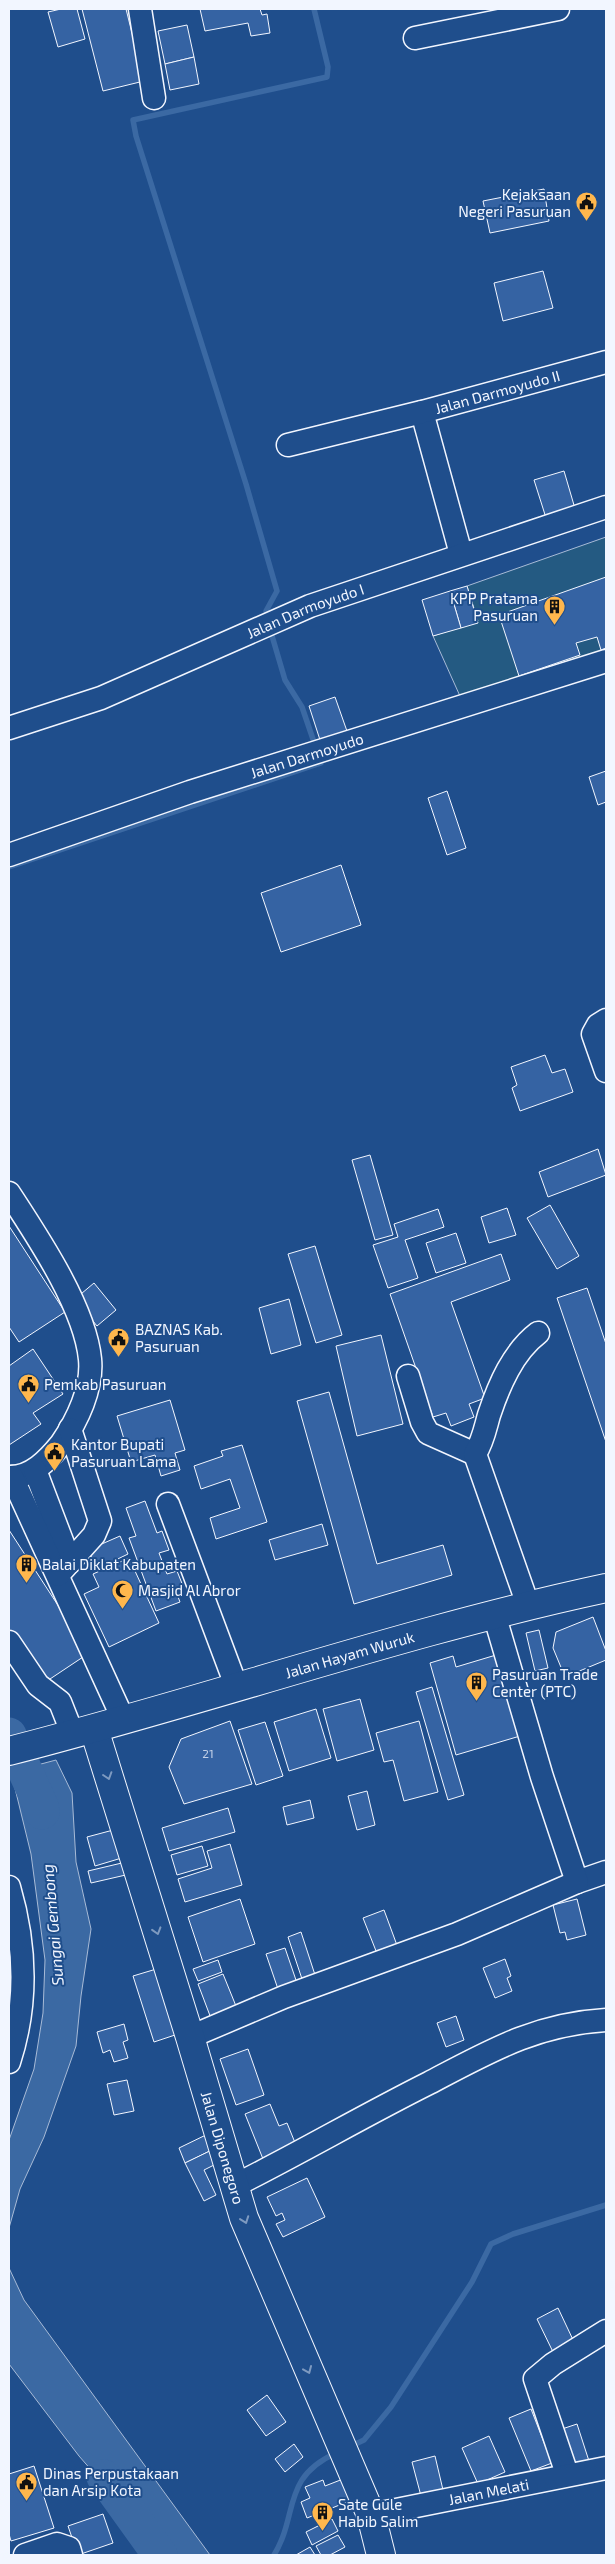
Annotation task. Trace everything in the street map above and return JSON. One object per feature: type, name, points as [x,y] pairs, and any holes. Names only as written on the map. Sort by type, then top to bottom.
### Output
[{"type":"main road","name":"Jalan Hayam Wuruk","points":[[9,1751],[124,1721],[494,1614],[606,1588]]},
{"type":"main road","name":"Jalan Diponegoro","points":[[77,1734],[190,2037],[253,2243],[371,2515],[381,2555]]},
{"type":"street","points":[[140,9],[154,98]]},
{"type":"street","points":[[414,38],[558,9]]},
{"type":"street","name":"Jalan Darmoyudo II","points":[[288,445],[422,412],[606,362]]},
{"type":"street","points":[[422,412],[461,554]]},
{"type":"street","name":"Jalan Darmoyudo I","points":[[9,728],[101,698],[310,606],[606,507]]},
{"type":"street","name":"Jalan Darmoyudo","points":[[9,855],[190,792],[606,661]]},
{"type":"street","points":[[606,1020],[598,1025],[593,1034],[606,1071]]},
{"type":"street","points":[[9,1193],[60,1275],[87,1345],[90,1361],[85,1395],[70,1429],[50,1457],[35,1470],[10,1477],[64,1568]]},
{"type":"street","points":[[475,1454],[482,1443],[494,1400],[513,1362],[525,1343],[538,1333]]},
{"type":"street","points":[[408,1376],[422,1422],[428,1433],[475,1454],[528,1605]]},
{"type":"street","points":[[64,1568],[94,1535],[100,1521],[70,1429]]},
{"type":"street","points":[[35,1470],[64,1568],[96,1664],[124,1721]]},
{"type":"street","points":[[168,1504],[237,1688]]},
{"type":"street","points":[[494,1614],[542,1777],[577,1882]]},
{"type":"street","points":[[9,1642],[38,1685],[60,1702],[77,1734]]},
{"type":"street","points":[[190,2037],[284,1997],[457,1934],[577,1882],[606,1872]]},
{"type":"street","points":[[9,1887],[23,1955],[24,1995],[9,2062]]},
{"type":"street","points":[[234,2186],[491,2051],[540,2030],[565,2023],[606,2020]]},
{"type":"street","points":[[567,2474],[535,2379],[553,2364],[606,2331]]},
{"type":"street","name":"Jalan Melati","points":[[371,2515],[398,2512],[567,2474],[606,2468]]},
{"type":"street","points":[[25,2555],[57,2544],[69,2548],[71,2555]]},
{"type":"shaded area","points":[[606,537],[606,660],[464,705],[433,636],[478,621],[467,586]]},
{"type":"water","points":[[56,1760],[72,1793],[76,1862],[91,1929],[76,2046],[44,2137],[20,2189],[9,2228],[9,2140],[34,2069],[43,2013],[45,1960],[31,1854],[11,1772]]},
{"type":"water","points":[[9,2268],[24,2300],[210,2555],[161,2555],[141,2527],[79,2456],[9,2364]]},
{"type":"building","points":[[61,9],[77,9],[85,39],[58,47],[48,12]]},
{"type":"building","points":[[82,9],[126,9],[144,81],[103,91]]},
{"type":"building","points":[[200,9],[260,9],[262,15],[267,14],[270,33],[251,36],[248,23],[205,31]]},
{"type":"building","points":[[187,25],[194,57],[165,64],[158,31]]},
{"type":"building","points":[[194,57],[199,84],[170,90],[165,64]]},
{"type":"building","points":[[544,189],[549,221],[490,233],[483,201]]},
{"type":"building","points":[[543,271],[553,308],[503,321],[494,283]]},
{"type":"building","points":[[564,471],[576,512],[547,521],[534,480]]},
{"type":"building","name":"KPP Pratama Pasuruan","points":[[606,577],[606,648],[601,650],[597,637],[576,643],[580,655],[519,676],[499,615]]},
{"type":"building","points":[[467,586],[478,623],[461,628],[450,591]]},
{"type":"building","points":[[450,591],[461,628],[433,636],[422,600]]},
{"type":"building","points":[[335,697],[348,734],[321,743],[309,706]]},
{"type":"building","points":[[606,771],[606,802],[598,805],[589,777]]},
{"type":"building","points":[[447,791],[466,848],[447,855],[428,798]]},
{"type":"building","points":[[341,865],[361,925],[281,952],[261,893]]},
{"type":"building","points":[[545,1055],[552,1073],[565,1069],[573,1092],[520,1111],[512,1088],[517,1085],[511,1067]]},
{"type":"building","points":[[598,1149],[606,1175],[548,1197],[539,1172]]},
{"type":"building","points":[[370,1155],[393,1235],[375,1240],[352,1160]]},
{"type":"building","points":[[550,1205],[579,1256],[557,1269],[527,1218]]},
{"type":"building","points":[[507,1208],[516,1235],[489,1243],[481,1217]]},
{"type":"building","points":[[438,1209],[444,1227],[405,1240],[418,1278],[388,1288],[373,1245],[398,1237],[394,1224]]},
{"type":"building","points":[[9,1226],[65,1312],[19,1342],[9,1327]]},
{"type":"building","points":[[456,1233],[466,1263],[436,1273],[426,1243]]},
{"type":"building","points":[[315,1246],[342,1335],[316,1343],[288,1254]]},
{"type":"building","points":[[501,1254],[510,1280],[451,1302],[485,1398],[469,1404],[474,1417],[451,1426],[446,1413],[433,1417],[390,1294]]},
{"type":"building","points":[[94,1283],[116,1310],[97,1326],[75,1299]]},
{"type":"building","points":[[587,1288],[606,1344],[606,1442],[557,1298]]},
{"type":"building","points":[[289,1299],[301,1345],[271,1354],[259,1308]]},
{"type":"building","points":[[381,1335],[403,1424],[357,1436],[336,1346]]},
{"type":"building","name":"Pemkab Pasuruan","points":[[33,1349],[63,1394],[33,1413],[41,1424],[9,1445],[9,1366]]},
{"type":"building","points":[[329,1392],[377,1564],[443,1545],[452,1575],[354,1604],[297,1401]]},
{"type":"building","points":[[170,1400],[185,1450],[175,1453],[180,1470],[161,1476],[155,1455],[131,1462],[117,1416]]},
{"type":"building","points":[[242,1445],[267,1522],[216,1539],[210,1518],[240,1508],[230,1479],[201,1489],[194,1466],[223,1456],[221,1451]]},
{"type":"building","points":[[145,1501],[157,1533],[162,1531],[169,1550],[159,1553],[167,1574],[177,1571],[183,1586],[175,1589],[180,1602],[156,1611],[129,1538],[136,1536],[126,1508]]},
{"type":"building","points":[[322,1524],[328,1545],[275,1560],[269,1540]]},
{"type":"building","name":"Balai Diklat Kabupaten","points":[[9,1530],[89,1653],[41,1685],[9,1636]]},
{"type":"building","points":[[120,1536],[128,1554],[97,1569],[88,1550]]},
{"type":"building","name":"Masjid Al Abror","points":[[129,1558],[159,1623],[109,1647],[84,1594],[99,1587],[93,1574]]},
{"type":"building","points":[[593,1617],[606,1651],[606,1660],[565,1677],[553,1648],[556,1632]]},
{"type":"building","points":[[539,1630],[548,1668],[535,1671],[526,1633]]},
{"type":"building","name":"Pasuruan Trade Center (PTC)","points":[[496,1655],[520,1736],[456,1755],[430,1663],[453,1656],[456,1667]]},
{"type":"building","points":[[432,1687],[464,1795],[448,1800],[416,1692]]},
{"type":"building","points":[[360,1699],[374,1750],[337,1761],[323,1709]]},
{"type":"building","points":[[316,1709],[331,1758],[289,1771],[274,1722]]},
{"type":"building","points":[[230,1721],[252,1784],[184,1804],[169,1767],[181,1739]]},
{"type":"building","points":[[419,1721],[438,1792],[404,1801],[393,1760],[384,1762],[376,1733]]},
{"type":"building","points":[[265,1722],[283,1776],[256,1785],[238,1730]]},
{"type":"building","points":[[367,1791],[375,1825],[357,1830],[348,1796]]},
{"type":"building","points":[[310,1800],[314,1818],[287,1825],[283,1807]]},
{"type":"building","points":[[228,1808],[235,1832],[169,1851],[162,1828]]},
{"type":"building","points":[[117,1829],[125,1857],[95,1866],[87,1837]]},
{"type":"building","points":[[230,1844],[242,1885],[185,1902],[178,1879],[212,1868],[207,1851]]},
{"type":"building","points":[[202,1846],[208,1866],[177,1875],[171,1855]]},
{"type":"building","points":[[126,1862],[130,1874],[91,1883],[88,1871]]},
{"type":"building","points":[[240,1899],[255,1944],[203,1962],[188,1917]]},
{"type":"building","points":[[577,1899],[586,1935],[567,1940],[565,1932],[560,1933],[553,1905]]},
{"type":"building","points":[[384,1910],[398,1948],[378,1956],[363,1918]]},
{"type":"building","points":[[301,1932],[316,1978],[303,1982],[288,1937]]},
{"type":"building","points":[[285,1948],[298,1986],[279,1992],[266,1954]]},
{"type":"building","points":[[505,1959],[511,1976],[507,1978],[512,1991],[495,1998],[483,1968]]},
{"type":"building","points":[[218,1960],[222,1972],[198,1981],[193,1969]]},
{"type":"building","points":[[163,1967],[184,2032],[154,2042],[133,1976]]},
{"type":"building","points":[[223,1974],[238,2011],[212,2021],[198,1984]]},
{"type":"building","points":[[456,2016],[464,2040],[446,2047],[437,2023]]},
{"type":"building","points":[[124,2024],[128,2040],[123,2042],[128,2058],[114,2062],[110,2050],[103,2053],[97,2032]]},
{"type":"building","points":[[248,2049],[264,2095],[236,2105],[220,2059]]},
{"type":"building","points":[[127,2080],[134,2111],[114,2115],[107,2084]]},
{"type":"building","points":[[270,2104],[279,2126],[287,2123],[298,2150],[265,2164],[245,2114]]},
{"type":"building","points":[[212,2132],[218,2147],[185,2163],[179,2148]]},
{"type":"building","points":[[218,2147],[224,2160],[204,2170],[216,2195],[204,2201],[185,2163]]},
{"type":"building","points":[[307,2178],[325,2217],[283,2237],[276,2224],[285,2220],[282,2213],[276,2216],[267,2197]]},
{"type":"building","points":[[558,2308],[575,2344],[554,2354],[537,2319]]},
{"type":"building","points":[[267,2395],[286,2422],[266,2436],[247,2410]]},
{"type":"building","points":[[531,2409],[552,2463],[531,2471],[509,2418]]},
{"type":"building","points":[[577,2424],[589,2461],[572,2466],[559,2430]]},
{"type":"building","points":[[489,2436],[505,2472],[478,2484],[462,2448]]},
{"type":"building","points":[[294,2444],[303,2457],[285,2472],[275,2459]]},
{"type":"building","points":[[435,2456],[443,2490],[421,2496],[412,2462]]},
{"type":"building","name":"Dinas Perpustakaan dan Arsip Kota","points":[[34,2466],[54,2528],[11,2541],[9,2534],[9,2474]]},
{"type":"building","points":[[343,2479],[352,2500],[307,2518],[301,2502],[310,2498],[305,2487],[323,2480],[325,2486]]},
{"type":"building","points":[[103,2514],[113,2543],[78,2555],[68,2526]]},
{"type":"building","name":"Sate Gule Habib Salim","points":[[332,2519],[338,2531],[312,2545],[306,2532]]},
{"type":"building","points":[[338,2535],[345,2547],[330,2555],[321,2555],[316,2546]]},
{"type":"building","points":[[310,2547],[315,2555],[296,2555]]},
{"type":"waterway","points":[[268,620],[266,611],[277,591],[246,484],[136,136],[133,120],[327,77],[328,67],[314,9]]},
{"type":"waterway","points":[[270,629],[285,680],[302,707],[316,748]]},
{"type":"waterway","points":[[9,867],[321,763],[319,757]]},
{"type":"waterway","name":"Sungai Gembong","points":[[9,1735],[42,1812]]},
{"type":"waterway","points":[[349,2447],[364,2440],[391,2407],[472,2282],[491,2244],[513,2234],[606,2205]]},
{"type":"waterway","points":[[274,2555],[282,2540],[299,2485],[319,2463],[336,2453]]},
{"type":"waterway","name":"Sungai Gembong","points":[[104,2477],[160,2555]]},
{"type":"place","name":"Kejaksaan Negeri Pasuruan","points":[[587,222]]},
{"type":"place","name":"KPP Pratama Pasuruan","points":[[554,626]]},
{"type":"place","name":"BAZNAS Kab. Pasuruan","points":[[119,1357]]},
{"type":"place","name":"Pemkab Pasuruan","points":[[28,1403]]},
{"type":"place","name":"Kantor Bupati Pasuruan Lama","points":[[55,1472]]},
{"type":"place","name":"Balai Diklat Kabupaten","points":[[26,1583]]},
{"type":"place","name":"Masjid Al Abror","points":[[122,1609]]},
{"type":"place","name":"Pasuruan Trade Center (PTC)","points":[[476,1702]]},
{"type":"place","name":"Dinas Perpustakaan dan Arsip Kota","points":[[27,2501]]},
{"type":"place","name":"Sate Gule Habib Salim","points":[[322,2532]]}]
